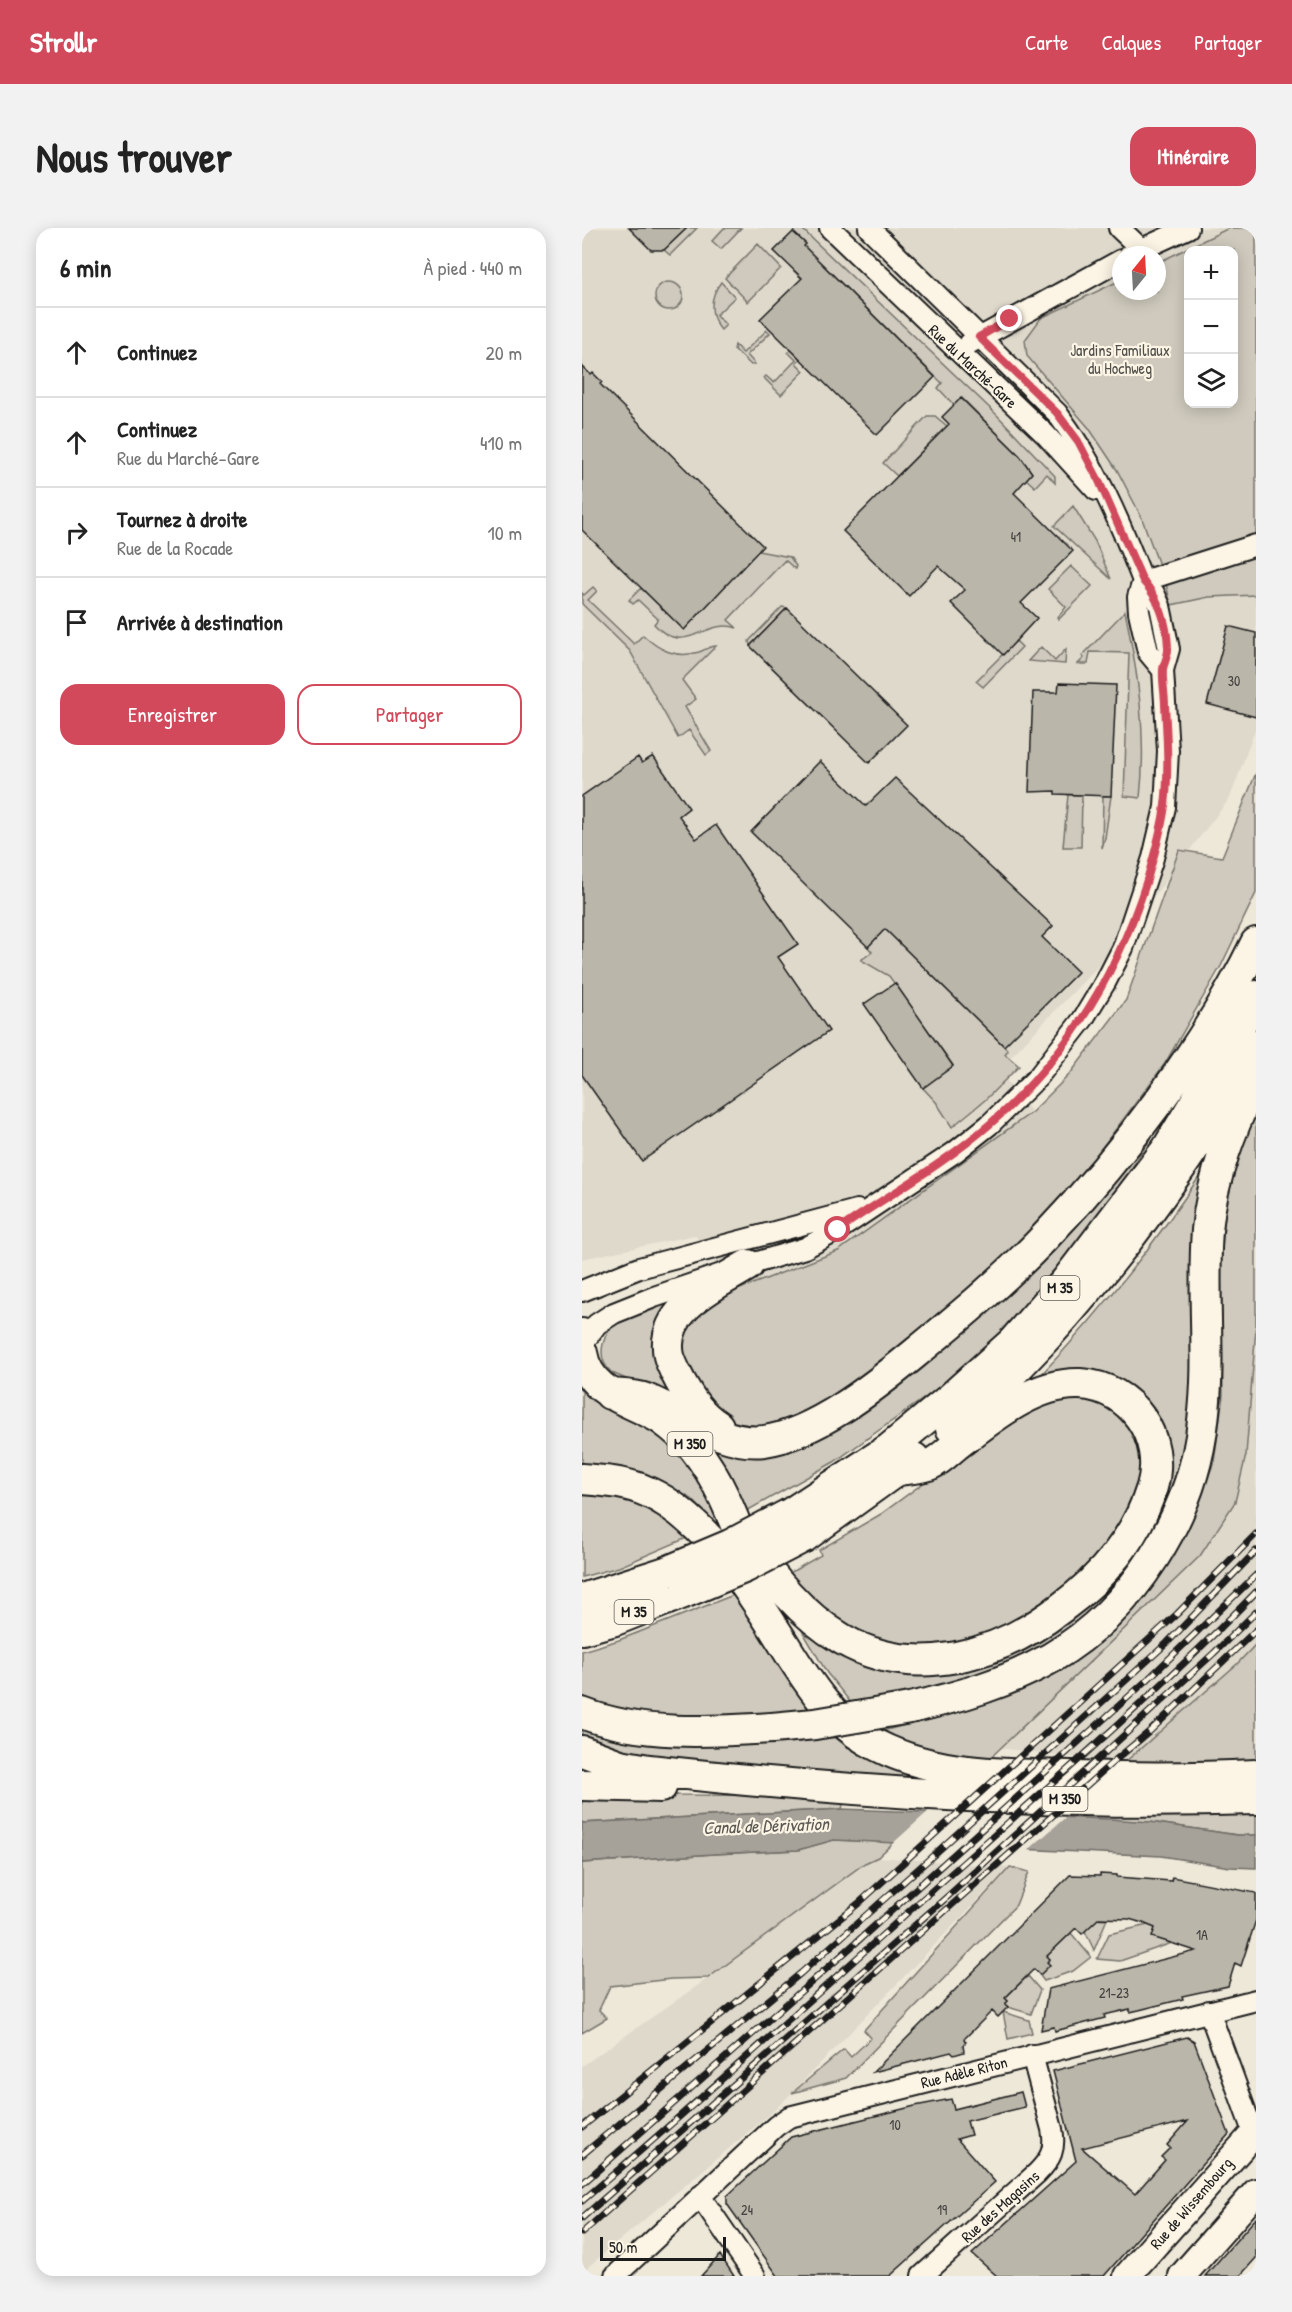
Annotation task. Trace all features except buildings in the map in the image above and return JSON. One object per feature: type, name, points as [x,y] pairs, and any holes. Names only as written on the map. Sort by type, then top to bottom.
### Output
[{"type":"highway","points":[[582,1344],[589,1374],[610,1394],[644,1399],[744,1441],[765,1441],[805,1428],[874,1387],[986,1293],[1044,1239],[1101,1175],[1169,1086],[1207,1031],[1256,943]]},
{"type":"highway","name":"M 35","points":[[797,1525],[954,1396],[1012,1343],[1066,1281],[1167,1149],[1225,1053],[1256,996]]},
{"type":"highway","name":"M 35","points":[[582,1629],[615,1620],[730,1545],[797,1525],[900,1470],[970,1413],[1028,1359],[1086,1293],[1186,1162],[1224,1102],[1256,1045]]},
{"type":"highway","points":[[582,1713],[621,1725],[676,1731],[772,1728],[825,1723],[910,1708],[938,1702],[997,1683],[1051,1657],[1079,1639],[1111,1609],[1139,1578],[1170,1529],[1190,1482],[1203,1423],[1206,1393],[1207,1230],[1214,1185],[1228,1139],[1256,1075]]},
{"type":"highway","points":[[744,1441],[712,1422],[691,1402],[669,1355],[669,1336],[673,1325],[689,1303],[748,1265]]},
{"type":"highway","points":[[737,1527],[766,1569],[790,1596],[807,1613],[842,1638],[893,1658],[914,1661],[950,1659],[991,1648],[1032,1628],[1088,1586],[1117,1554],[1139,1519],[1152,1486],[1155,1457],[1147,1427],[1127,1403],[1096,1387],[1062,1385],[1046,1388],[1020,1401],[931,1464],[900,1470]]},
{"type":"highway","name":"M 350","points":[[610,1394],[663,1420],[693,1446],[709,1468],[737,1527],[778,1635]]},
{"type":"highway","name":"M 350","points":[[582,1479],[616,1482],[647,1491],[687,1515],[722,1554],[806,1679],[839,1720],[866,1740],[920,1762],[943,1768],[988,1773],[1131,1778],[1256,1775]]},
{"type":"highway","name":"M 35","points":[[582,1599],[676,1582]]},
{"type":"highway","name":"M 350","points":[[582,1751],[620,1765],[649,1770],[928,1794],[1082,1800],[1256,1799]]},
{"type":"highway","name":"M 350","points":[[582,1785],[764,1790],[874,1790]]},
{"type":"main road","name":"Rue de Wissembourg","points":[[1127,2276],[1255,2135]]},
{"type":"main road","points":[[1182,2276],[1256,2192]]},
{"type":"street","name":"Rue du Marché-Gare","points":[[830,228],[1045,434],[1112,508]]},
{"type":"street","name":"Rue du Marché-Gare","points":[[582,1344],[597,1324],[614,1313],[748,1265],[805,1248],[838,1230],[955,1152],[1016,1100],[1083,1019],[1123,948],[1154,858],[1165,807],[1168,752],[1163,670],[1169,649],[1164,621],[1154,593],[1143,581],[1112,508],[1078,441],[1057,413],[868,228]]},
{"type":"street","points":[[1119,228],[1131,246]]},
{"type":"street","points":[[1148,246],[1188,228]]},
{"type":"street","points":[[957,350],[1112,265]]},
{"type":"street","points":[[1143,581],[1256,545]]},
{"type":"street","points":[[582,1291],[639,1268],[872,1206]]},
{"type":"street","name":"Rue Adèle Riton","points":[[615,2276],[776,2126],[789,2117],[1256,2000]]},
{"type":"street","points":[[1209,2011],[1255,2135]]},
{"type":"street","name":"Rue des Magasins","points":[[922,2276],[1037,2173],[1052,2155],[1054,2141],[1032,2055]]},
{"type":"street","points":[[700,2196],[755,2276]]},
{"type":"shaded area","points":[[582,228],[1256,228],[1256,727],[1230,798],[1107,957],[998,1070],[1032,1112],[838,1251],[734,1291],[695,1235],[582,1259]]},
{"type":"shaded area","points":[[1256,1328],[1256,1644],[1237,1664],[1124,1763],[998,1748],[1200,1556],[1235,1502],[1246,1455]]},
{"type":"shaded area","points":[[878,1857],[1010,1867],[778,2107],[582,2272],[582,2066],[717,1972],[865,1863]]},
{"type":"green space","points":[[687,228],[697,228],[670,255],[664,250]]},
{"type":"green space","points":[[724,228],[741,228],[721,249],[712,241]]},
{"type":"green space","points":[[801,228],[997,415],[1055,476],[1055,483],[1047,474],[1035,487],[1026,479],[1032,473],[1020,456],[962,398],[954,405],[938,388],[942,383],[819,261],[802,279],[794,271],[806,258],[799,251],[806,244],[793,232]]},
{"type":"green space","name":"Jardins Familiaux du Hochweg","points":[[1229,228],[1256,228],[1256,595],[1209,597],[1171,605],[1166,584],[1141,516],[1117,470],[1089,428],[1027,356],[1025,340],[1041,318],[1112,284],[1112,300],[1166,300],[1166,259],[1184,250],[1184,408],[1238,408],[1238,246],[1192,246]]},
{"type":"green space","points":[[758,244],[781,268],[748,302],[725,278]]},
{"type":"green space","points":[[669,282],[679,286],[683,296],[679,306],[669,310],[659,306],[655,296],[659,286]]},
{"type":"green space","points":[[721,282],[735,297],[716,315],[726,325],[721,330],[714,319],[712,306],[714,294]]},
{"type":"green space","points":[[767,330],[770,333],[747,355],[755,364],[751,365],[734,349],[735,345],[743,353]]},
{"type":"green space","points":[[791,350],[800,359],[796,363],[804,371],[781,395],[764,378],[766,376],[774,383],[796,360],[788,352]]},
{"type":"green space","points":[[927,416],[935,416],[947,426],[897,476],[883,463]]},
{"type":"green space","points":[[1073,506],[1095,541],[1111,579],[1054,526]]},
{"type":"green space","points":[[758,551],[790,557],[796,566],[795,569],[785,560],[728,620],[737,628],[726,626],[685,638],[676,638],[665,634],[654,624],[658,619],[638,600],[633,604],[629,600],[641,588],[684,630]]},
{"type":"green space","points":[[1071,566],[1092,586],[1059,619],[1058,617],[1066,607],[1048,589]]},
{"type":"green space","points":[[593,587],[597,591],[588,600],[634,644],[643,635],[655,645],[675,654],[691,654],[716,646],[682,680],[696,699],[685,707],[711,751],[706,755],[689,730],[678,738],[630,651],[582,604],[582,593],[584,595]]},
{"type":"green space","points":[[782,607],[787,608],[750,646],[749,641]]},
{"type":"green space","points":[[1125,611],[1134,657],[1142,727],[1140,798],[1124,796],[1129,653],[1090,652],[1088,664],[1078,664],[1084,658],[1082,656]]},
{"type":"green space","points":[[1016,641],[1022,647],[983,687],[976,681]]},
{"type":"green space","points":[[1041,647],[1055,661],[1066,649],[1065,664],[1028,661]]},
{"type":"green space","points":[[1256,773],[1256,893],[1221,966],[1164,1065],[1056,1209],[942,1318],[859,1386],[800,1421],[752,1431],[726,1424],[677,1355],[679,1336],[701,1304],[838,1251],[1032,1112],[1070,1074],[1126,1000],[1179,850],[1222,857]]},
{"type":"green space","points":[[1068,795],[1082,795],[1081,847],[1063,847]]},
{"type":"green space","points":[[1103,796],[1111,796],[1102,848]]},
{"type":"green space","points":[[885,929],[1008,1050],[1005,1054],[1019,1066],[985,1100],[952,1127],[936,1102],[923,1088],[953,1065],[889,976],[861,960],[872,952],[868,947]]},
{"type":"green space","points":[[1256,1102],[1256,1328],[1246,1455],[1235,1502],[1200,1556],[985,1763],[933,1753],[879,1732],[987,1703],[1061,1670],[1113,1631],[1156,1582],[1189,1526],[1214,1462],[1223,1395],[1221,1263],[1227,1184]]},
{"type":"green space","points":[[1162,1121],[1100,1217],[1014,1320],[947,1382],[834,1462],[743,1513],[720,1466],[712,1443],[815,1434]]},
{"type":"green space","points":[[1209,1162],[1191,1463],[1104,1614],[980,1681],[855,1708],[827,1673],[790,1610],[900,1669],[1098,1593],[1162,1427],[1037,1379],[1128,1275]]},
{"type":"green space","points":[[679,1298],[672,1392],[660,1393],[612,1373],[606,1367],[602,1356],[608,1330],[620,1320],[636,1312]]},
{"type":"green space","points":[[582,1381],[673,1441],[699,1469],[723,1521],[717,1525],[692,1499],[655,1479],[618,1468],[582,1465]]},
{"type":"green space","points":[[1063,1394],[1109,1400],[1146,1449],[1135,1506],[1081,1581],[983,1642],[899,1649],[828,1619],[788,1574],[821,1555],[819,1550],[881,1514],[1020,1412]]},
{"type":"green space","points":[[582,1494],[633,1500],[694,1535],[619,1567],[582,1577]]},
{"type":"green space","points":[[736,1594],[812,1710],[722,1720],[640,1719],[582,1702],[582,1651],[619,1640]]},
{"type":"green space","points":[[1256,1644],[1256,1762],[1124,1763],[1237,1664]]},
{"type":"green space","points":[[582,1723],[677,1740],[800,1742],[838,1737],[946,1784],[637,1754],[582,1737]]},
{"type":"green space","points":[[582,1792],[845,1796],[842,1809],[582,1823]]},
{"type":"green space","points":[[1256,1810],[1256,1835],[1237,1835],[1150,1822],[1067,1818],[1077,1811]]},
{"type":"green space","points":[[833,1840],[894,1842],[878,1857],[865,1863],[708,1978],[671,1979],[610,1986],[599,2010],[607,2018],[582,2033],[582,1863],[798,1850]]},
{"type":"green space","points":[[1010,1867],[1029,1872],[1016,1905],[846,2078],[792,2093],[844,2049],[851,2057],[871,2038],[864,2030]]},
{"type":"green space","points":[[1092,1918],[1107,1919],[1094,1950],[1083,1927]]},
{"type":"green space","points":[[1148,1925],[1169,1932],[1172,1943],[1120,1961],[1097,1959],[1109,1934]]},
{"type":"green space","points":[[1071,1933],[1091,1957],[1073,1971],[1044,1981],[1035,1969],[1042,1967],[1050,1960],[1047,1956]]},
{"type":"green space","points":[[1028,1976],[1040,1990],[1031,2014],[1005,2004],[1008,2001],[1005,1998]]},
{"type":"green space","points":[[1003,2012],[1029,2020],[1032,2033],[1008,2039]]},
{"type":"water","name":"Canal de Dérivation","points":[[842,1809],[1109,1819],[1150,1822],[1237,1835],[1256,1835],[1256,1868],[1230,1867],[1161,1856],[834,1840],[798,1850],[582,1863],[582,1823]]},
{"type":"pier","points":[[932,1808],[1068,1815],[1024,1854],[891,1845]]},
{"type":"railway","points":[[582,2127],[859,1903],[1177,1614],[1256,1534]]},
{"type":"railway","points":[[582,2155],[801,1973],[927,1861],[1167,1643],[1256,1551]]},
{"type":"railway","points":[[582,2184],[850,1948],[1145,1682],[1256,1575]]},
{"type":"railway","points":[[582,2201],[727,2075],[1113,1729],[1256,1592]]},
{"type":"railway","points":[[582,2218],[947,1897],[1256,1612]]},
{"type":"railway","points":[[582,2233],[1149,1732],[1256,1630]]},
{"type":"route","points":[[838,1230],[955,1152],[989,1125],[1038,1077],[1065,1043],[1083,1019],[1123,948],[1154,858],[1165,807],[1168,752],[1163,670],[1169,649],[1160,606],[1154,593],[1143,581],[1130,547],[1091,463],[1078,441],[1038,393],[979,337],[1010,319]]}]
